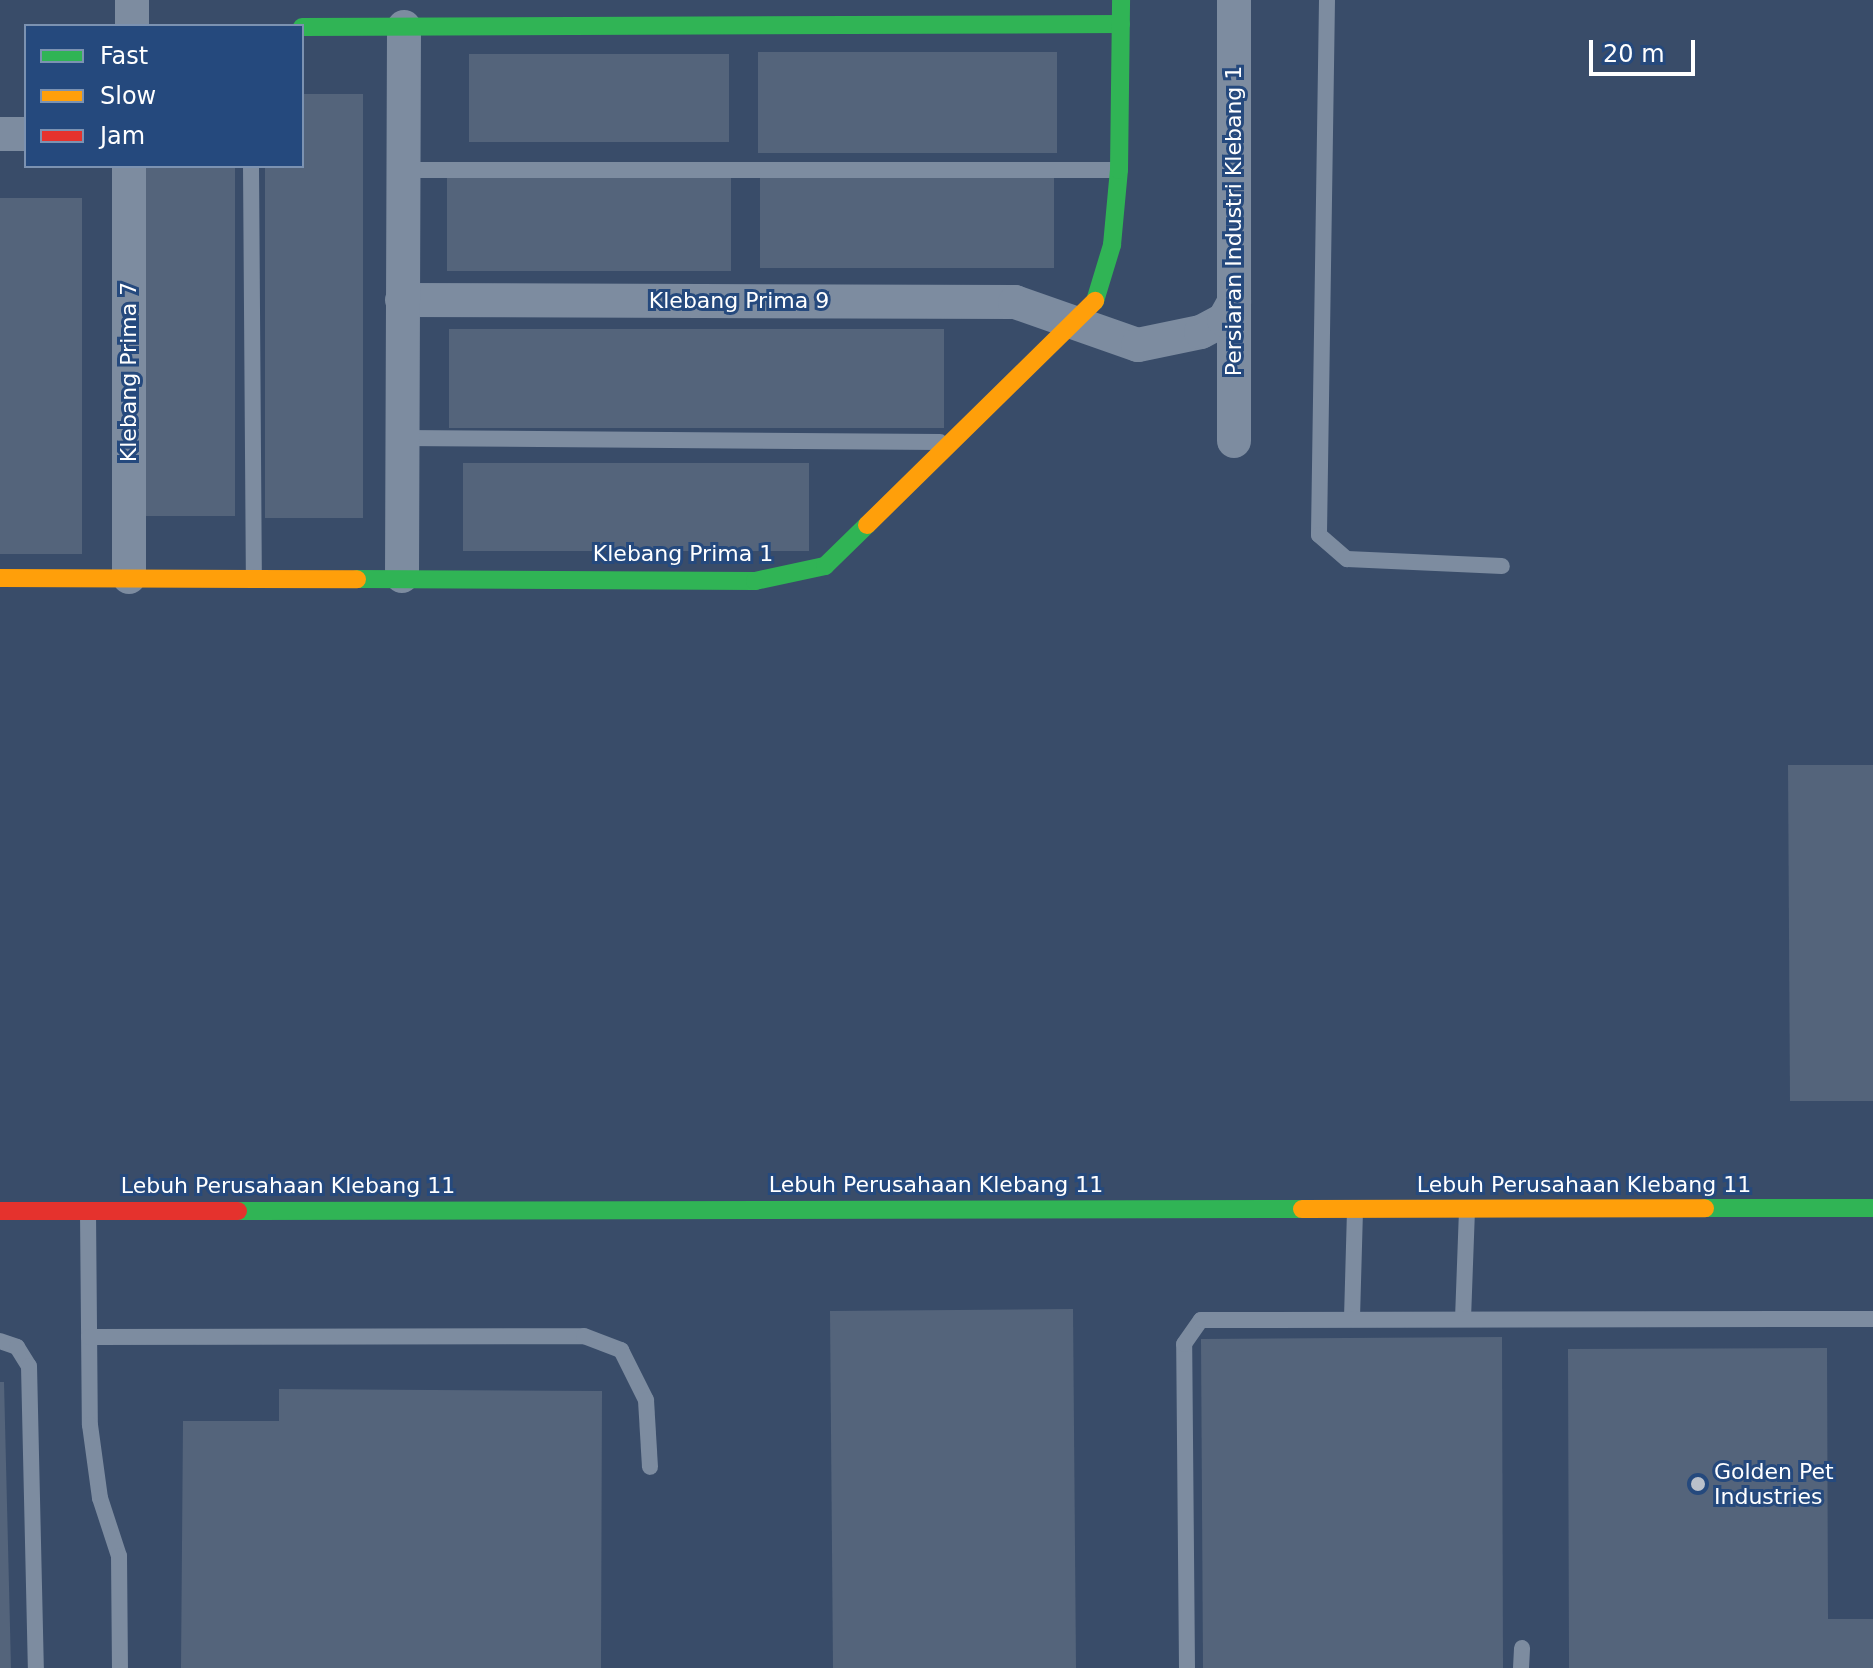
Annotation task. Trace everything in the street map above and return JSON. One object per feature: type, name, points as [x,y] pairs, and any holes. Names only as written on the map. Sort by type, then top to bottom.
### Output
[{"type":"street","points":[[132,0],[132,24]]},
{"type":"street","name":"Klebang Prima 1","points":[[0,578],[793,577],[856,542],[1071,325],[1106,278],[1119,170],[1121,0]]},
{"type":"street","name":"Persiaran Industri Klebang 1","points":[[1234,0],[1234,441]]},
{"type":"street","points":[[304,27],[1121,24]]},
{"type":"street","points":[[402,576],[404,27]]},
{"type":"street","points":[[0,134],[24,134]]},
{"type":"street","name":"Klebang Prima 7","points":[[129,168],[129,577]]},
{"type":"street","name":"Klebang Prima 9","points":[[402,300],[1015,302],[1117,344],[1162,344],[1224,320],[1234,302]]},
{"type":"street","name":"Lebuh Perusahaan Klebang 11","points":[[0,1211],[1873,1208]]},
{"type":"lane","points":[[1327,0],[1319,535],[1347,559],[1502,566]]},
{"type":"lane","points":[[251,168],[254,577]]},
{"type":"lane","points":[[402,170],[1119,170]]},
{"type":"lane","points":[[402,438],[955,442]]},
{"type":"lane","points":[[1352,1318],[1355,1209]]},
{"type":"lane","points":[[1463,1319],[1467,1209]]},
{"type":"lane","points":[[88,1210],[89,1337],[100,1498],[119,1556],[120,1668]]},
{"type":"lane","points":[[1187,1668],[1186,1334],[1211,1318],[1873,1319]]},
{"type":"lane","points":[[89,1337],[584,1336],[621,1350],[646,1400],[650,1467]]},
{"type":"lane","points":[[0,1341],[17,1347],[29,1366],[36,1668]]},
{"type":"lane","points":[[1521,1668],[1522,1648]]},
{"type":"building","points":[[758,52],[1057,52],[1057,153],[758,153]]},
{"type":"building","points":[[469,54],[729,54],[729,142],[469,142]]},
{"type":"building","points":[[304,94],[363,94],[363,518],[265,518],[265,168],[304,168]]},
{"type":"building","points":[[141,168],[235,168],[235,516],[141,516]]},
{"type":"building","points":[[447,177],[731,177],[731,271],[447,271]]},
{"type":"building","points":[[760,178],[1054,178],[1054,268],[760,268]]},
{"type":"building","points":[[0,198],[82,198],[82,554],[0,554]]},
{"type":"building","points":[[449,329],[944,329],[944,428],[449,428]]},
{"type":"building","points":[[463,463],[809,463],[809,551],[463,551]]},
{"type":"building","points":[[1788,765],[1873,765],[1873,1101],[1790,1101]]},
{"type":"building","points":[[1073,1309],[1076,1668],[833,1668],[830,1311]]},
{"type":"building","points":[[1502,1337],[1503,1668],[1203,1668],[1201,1339]]},
{"type":"building","name":"Golden Pet Industries","points":[[1827,1348],[1828,1619],[1873,1619],[1873,1668],[1569,1668],[1568,1349]]},
{"type":"building","points":[[0,1382],[4,1382],[11,1668],[0,1668]]},
{"type":"building","points":[[279,1389],[602,1391],[601,1668],[181,1668],[183,1421],[279,1421]]},
{"type":"traffic: fast","points":[[1095,301],[1112,245],[1119,170],[1121,0]]},
{"type":"traffic: fast","points":[[304,27],[1121,24]]},
{"type":"traffic: fast","points":[[357,579],[755,581],[825,566],[867,525]]},
{"type":"traffic: fast","points":[[1705,1208],[1873,1208]]},
{"type":"traffic: fast","points":[[238,1211],[1302,1209]]},
{"type":"traffic: slow","points":[[867,525],[1095,301]]},
{"type":"traffic: slow","points":[[0,578],[357,579]]},
{"type":"traffic: slow","points":[[1302,1209],[1705,1208]]},
{"type":"traffic: jam","points":[[0,1211],[238,1211]]},
{"type":"place","name":"Golden Pet Industries","points":[[1698,1484]]}]
